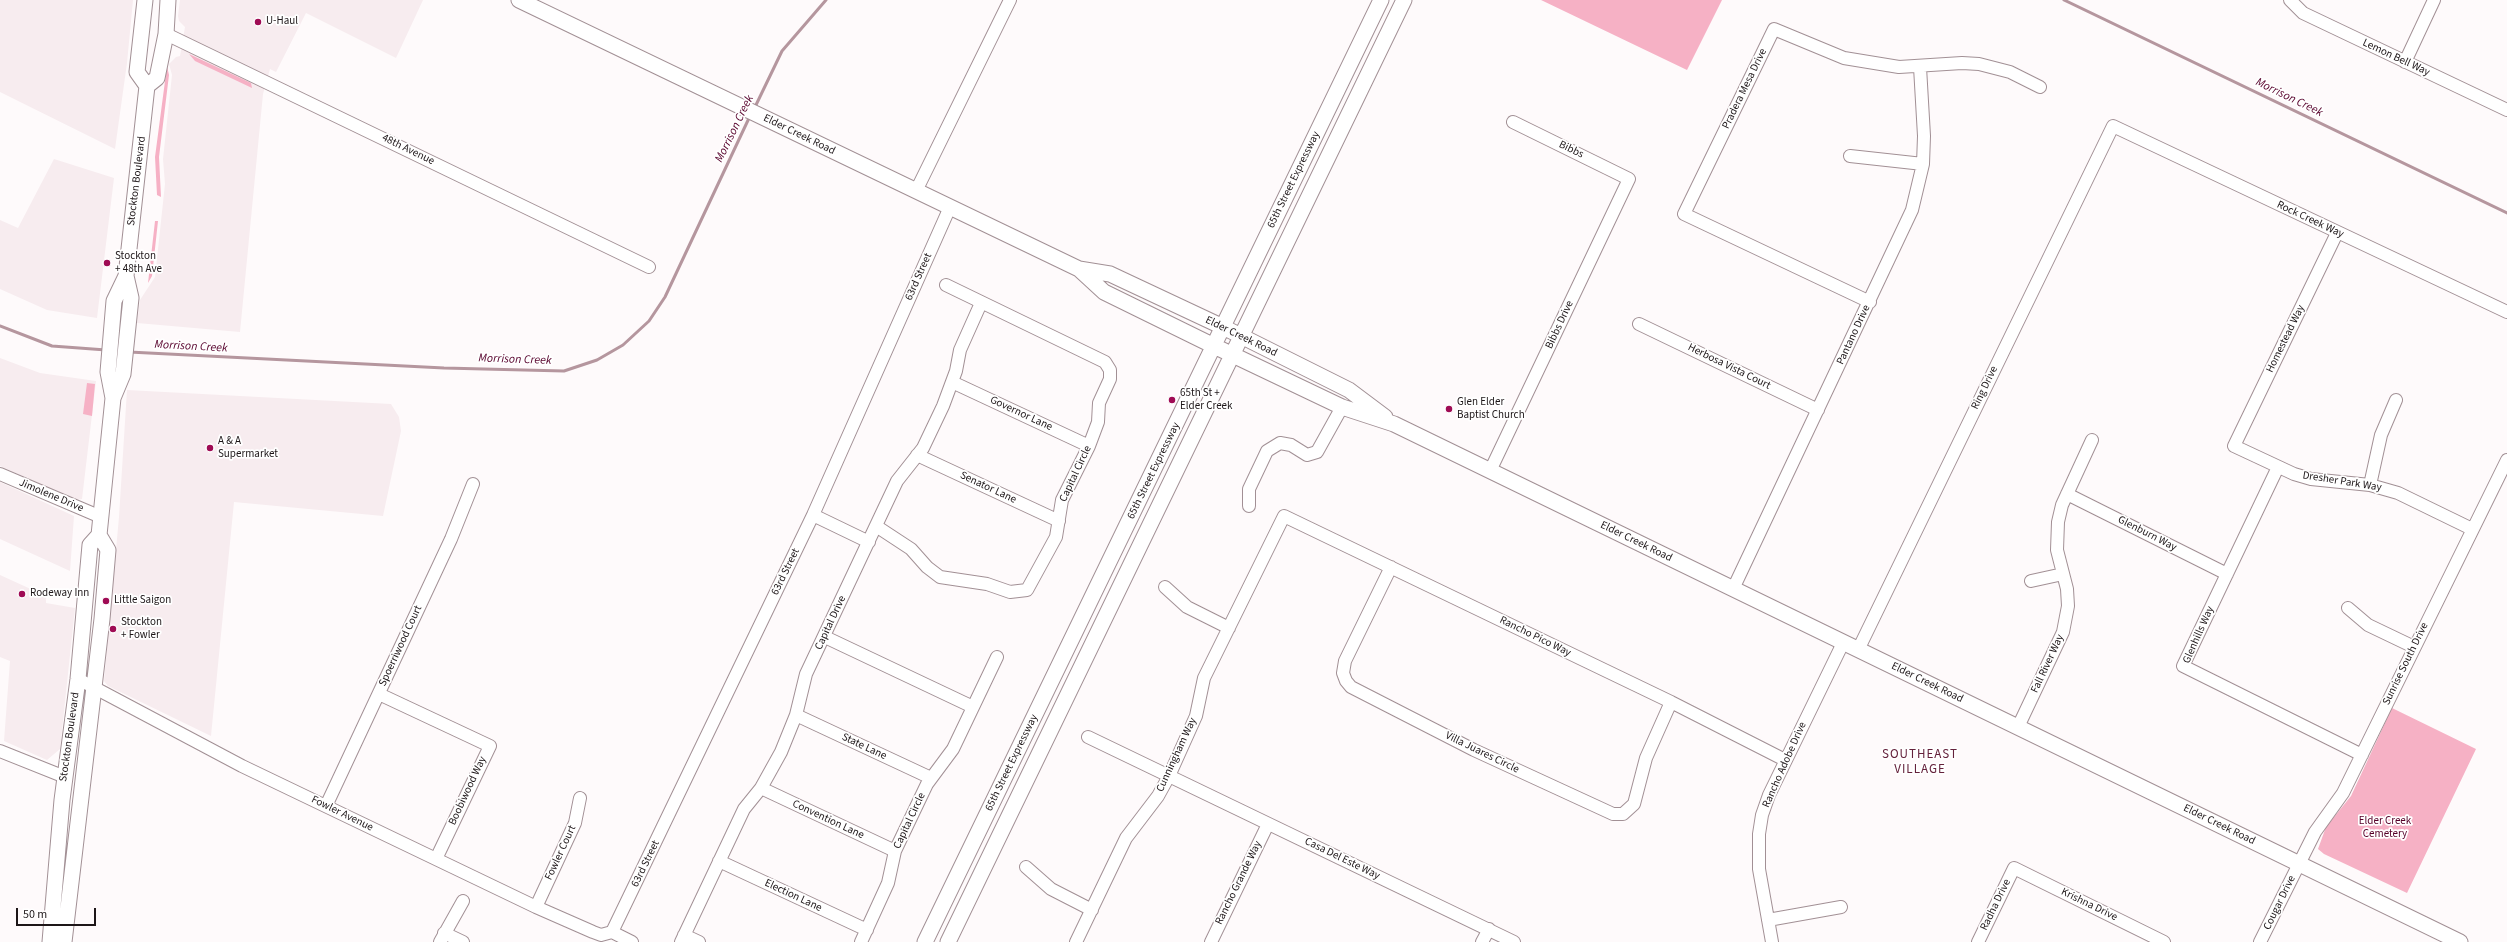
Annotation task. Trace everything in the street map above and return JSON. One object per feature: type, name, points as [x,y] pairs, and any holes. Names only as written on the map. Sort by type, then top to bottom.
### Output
[{"type":"main road","points":[[144,0],[137,72],[148,86]]},
{"type":"main road","name":"Stockton Boulevard","points":[[50,942],[65,777],[78,679],[90,545],[99,535],[113,398],[108,372],[114,301],[126,276],[148,86],[157,78],[166,34],[168,0]]},
{"type":"main road","name":"Elder Creek Road","points":[[519,0],[1079,269],[1110,274],[1242,336],[1350,390],[1394,424]]},
{"type":"main road","name":"65th Street Expressway","points":[[925,942],[1381,0]]},
{"type":"main road","name":"65th Street Expressway","points":[[948,942],[1404,0]]},
{"type":"main road","name":"Elder Creek Road","points":[[1079,269],[1104,292],[1214,346],[1342,407],[1394,424],[2460,942]]},
{"type":"main road","name":"Stockton Boulevard","points":[[113,398],[123,374],[131,298],[126,276]]},
{"type":"main road","name":"Stockton Boulevard","points":[[64,942],[95,688],[108,550],[99,535]]},
{"type":"main road","points":[[65,777],[84,777]]},
{"type":"street","points":[[916,191],[1010,0]]},
{"type":"street","name":"Lemon Bell Way","points":[[2290,0],[2303,13],[2507,110]]},
{"type":"street","points":[[2405,62],[2434,0]]},
{"type":"street","name":"Pradera Mesa Drive","points":[[1870,302],[1684,214],[1774,29],[1844,58],[1873,64],[1920,67],[1962,63],[1979,64],[2010,72],[2040,87]]},
{"type":"street","name":"48th Avenue","points":[[166,34],[649,267]]},
{"type":"street","name":"Pantano Drive","points":[[1733,589],[1870,302],[1912,210],[1923,164],[1924,136],[1920,67]]},
{"type":"street","name":"Bibbs","points":[[1512,122],[1630,179]]},
{"type":"street","name":"Rock Creek Way","points":[[2113,126],[2507,312]]},
{"type":"street","name":"Ring Drive","points":[[1858,650],[2113,126]]},
{"type":"street","points":[[1850,156],[1923,164]]},
{"type":"street","name":"Bibbs Drive","points":[[1490,471],[1630,179]]},
{"type":"street","name":"63rd Street","points":[[612,932],[813,515],[950,207]]},
{"type":"street","name":"Homestead Way","points":[[2234,446],[2337,233]]},
{"type":"street","name":"Capital Circle","points":[[876,526],[911,549],[927,567],[940,577],[987,584],[1010,592],[1027,590],[1056,537],[1062,500],[1089,446],[1098,422],[1099,403],[1110,379],[1110,370],[1105,362],[946,285]]},
{"type":"street","name":"Capital Drive","points":[[683,939],[744,809],[761,788],[781,752],[796,715],[803,682],[897,481],[923,448],[943,406],[952,382],[960,350],[981,303]]},
{"type":"street","name":"Herbosa Vista Court","points":[[1639,324],[1818,410]]},
{"type":"street","name":"Governor Lane","points":[[952,382],[1089,446]]},
{"type":"street","points":[[2370,485],[2381,435],[2396,400]]},
{"type":"street","points":[[1249,506],[1249,490],[1267,451],[1280,443],[1291,445],[1307,455],[1317,452],[1342,407]]},
{"type":"street","name":"Fall River Way","points":[[2018,727],[2063,632],[2068,606],[2063,574],[2057,550],[2056,536],[2062,505],[2066,494],[2092,440]]},
{"type":"street","name":"Dresher Park Way","points":[[2234,446],[2278,467],[2311,479],[2370,485],[2398,493],[2472,529]]},
{"type":"street","name":"Senator Lane","points":[[917,455],[1059,521]]},
{"type":"street","name":"Sunrise South Drive","points":[[2299,864],[2315,832],[2343,793],[2472,529],[2502,482],[2507,460]]},
{"type":"street","name":"Glenhills Way","points":[[2278,467],[2183,666],[2362,755]]},
{"type":"street","name":"Jimolene Drive","points":[[0,474],[101,517]]},
{"type":"street","name":"Spoerriwood Court","points":[[326,806],[451,539],[473,484]]},
{"type":"street","name":"Glenburn Way","points":[[2066,494],[2227,574]]},
{"type":"street","points":[[813,515],[869,542]]},
{"type":"street","name":"Rancho Pico Way","points":[[1284,516],[1670,702],[1785,760]]},
{"type":"street","name":"Cunningham Way","points":[[1076,942],[1126,838],[1158,796],[1169,776],[1196,716],[1204,678],[1284,516]]},
{"type":"street","name":"Villa Juares Circle","points":[[1391,567],[1345,661],[1343,673],[1346,681],[1351,687],[1474,750],[1613,814],[1623,814],[1634,804],[1646,758],[1670,702]]},
{"type":"street","points":[[2032,581],[2063,574]]},
{"type":"street","points":[[1165,587],[1187,607],[1229,628]]},
{"type":"street","points":[[2348,608],[2368,625],[2414,647]]},
{"type":"street","points":[[825,637],[972,707]]},
{"type":"street","name":"Rancho Adobe Drive","points":[[1772,942],[1759,869],[1759,834],[1769,795],[1843,643]]},
{"type":"street","name":"Capital Circle","points":[[861,942],[888,882],[895,851],[927,784],[953,748],[997,656]]},
{"type":"street","name":"Fowler Avenue","points":[[78,679],[242,766],[536,907],[601,935],[612,932]]},
{"type":"street","name":"Boobiwood Way","points":[[379,694],[490,746],[436,859]]},
{"type":"street","name":"State Lane","points":[[796,715],[931,778]]},
{"type":"street","name":"Casa Del Este Way","points":[[1088,737],[1514,942]]},
{"type":"street","points":[[0,751],[65,777]]},
{"type":"street","name":"Convention Lane","points":[[761,788],[895,851]]},
{"type":"street","name":"Fowler Court","points":[[536,907],[575,823],[580,798]]},
{"type":"street","name":"Rancho Grande Way","points":[[1210,942],[1268,824]]},
{"type":"street","name":"Election Lane","points":[[719,861],[867,930]]},
{"type":"street","name":"Cougar Drive","points":[[2260,942],[2299,864]]},
{"type":"street","points":[[1026,867],[1051,889],[1092,910]]},
{"type":"street","name":"Radha Drive","points":[[1978,942],[2014,868]]},
{"type":"street","name":"Krishna Drive","points":[[2014,868],[2164,942]]},
{"type":"street","points":[[463,900],[442,938],[463,942]]},
{"type":"street","points":[[1768,920],[1841,907]]},
{"type":"street","points":[[1482,942],[1488,930]]},
{"type":"street","points":[[612,932],[632,942]]},
{"type":"street","points":[[683,939],[698,942]]},
{"type":"shaded area","points":[[0,0],[133,0],[127,63],[115,149],[0,92]]},
{"type":"shaded area","points":[[180,0],[423,0],[396,58],[306,13],[276,72],[270,69],[263,94],[240,332],[137,323],[140,300],[155,277],[165,184],[163,159],[172,75],[169,64],[176,57],[180,56],[185,27],[179,21],[178,16]]},
{"type":"shaded area","points":[[54,159],[114,178],[97,318],[47,310],[0,289],[0,220],[18,228]]},
{"type":"shaded area","points":[[0,358],[40,373],[96,381],[82,499],[76,500],[0,466]]},
{"type":"shaded area","points":[[127,390],[391,404],[399,417],[401,431],[383,516],[234,502],[211,736],[108,686],[104,681],[119,517]]},
{"type":"shaded area","points":[[0,482],[74,516],[70,571],[0,539]]},
{"type":"shaded area","points":[[0,575],[46,596],[46,603],[75,608],[60,749],[47,760],[4,741],[10,661],[0,657]]},
{"type":"green space","points":[[1541,0],[1722,0],[1687,70]]},
{"type":"green space","points":[[189,54],[251,83],[252,88],[195,61]]},
{"type":"green space","points":[[167,66],[169,75],[159,157],[161,197],[157,195],[155,157]]},
{"type":"green space","points":[[155,221],[158,221],[152,276],[148,283]]},
{"type":"green space","points":[[87,383],[95,384],[92,416],[83,414]]},
{"type":"green space","name":"Elder Creek Cemetery","points":[[2392,708],[2476,749],[2407,893],[2324,854],[2318,849],[2326,827],[2351,796]]},
{"type":"waterway","name":"Morrison Creek","points":[[755,107],[782,51],[826,0]]},
{"type":"waterway","name":"Morrison Creek","points":[[2064,0],[2507,213]]},
{"type":"waterway","name":"Morrison Creek","points":[[129,352],[444,368],[564,371],[597,360],[623,345],[649,321],[665,297],[750,116]]},
{"type":"waterway","name":"Morrison Creek","points":[[0,326],[52,346],[106,350]]},
{"type":"place","name":"U-Haul","points":[[258,22]]},
{"type":"place","name":"Stockton + 48th Ave","points":[[107,263]]},
{"type":"place","name":"65th St + Elder Creek","points":[[1172,400]]},
{"type":"place","name":"Glen Elder Baptist Church","points":[[1449,409]]},
{"type":"place","name":"A & A Supermarket","points":[[210,448]]},
{"type":"place","name":"Rodeway Inn","points":[[22,594]]},
{"type":"place","name":"Little Saigon","points":[[106,601]]},
{"type":"place","name":"Stockton + Fowler","points":[[113,629]]},
{"type":"district","name":"SOUTHEAST VILLAGE","points":[[1920,762]]}]
